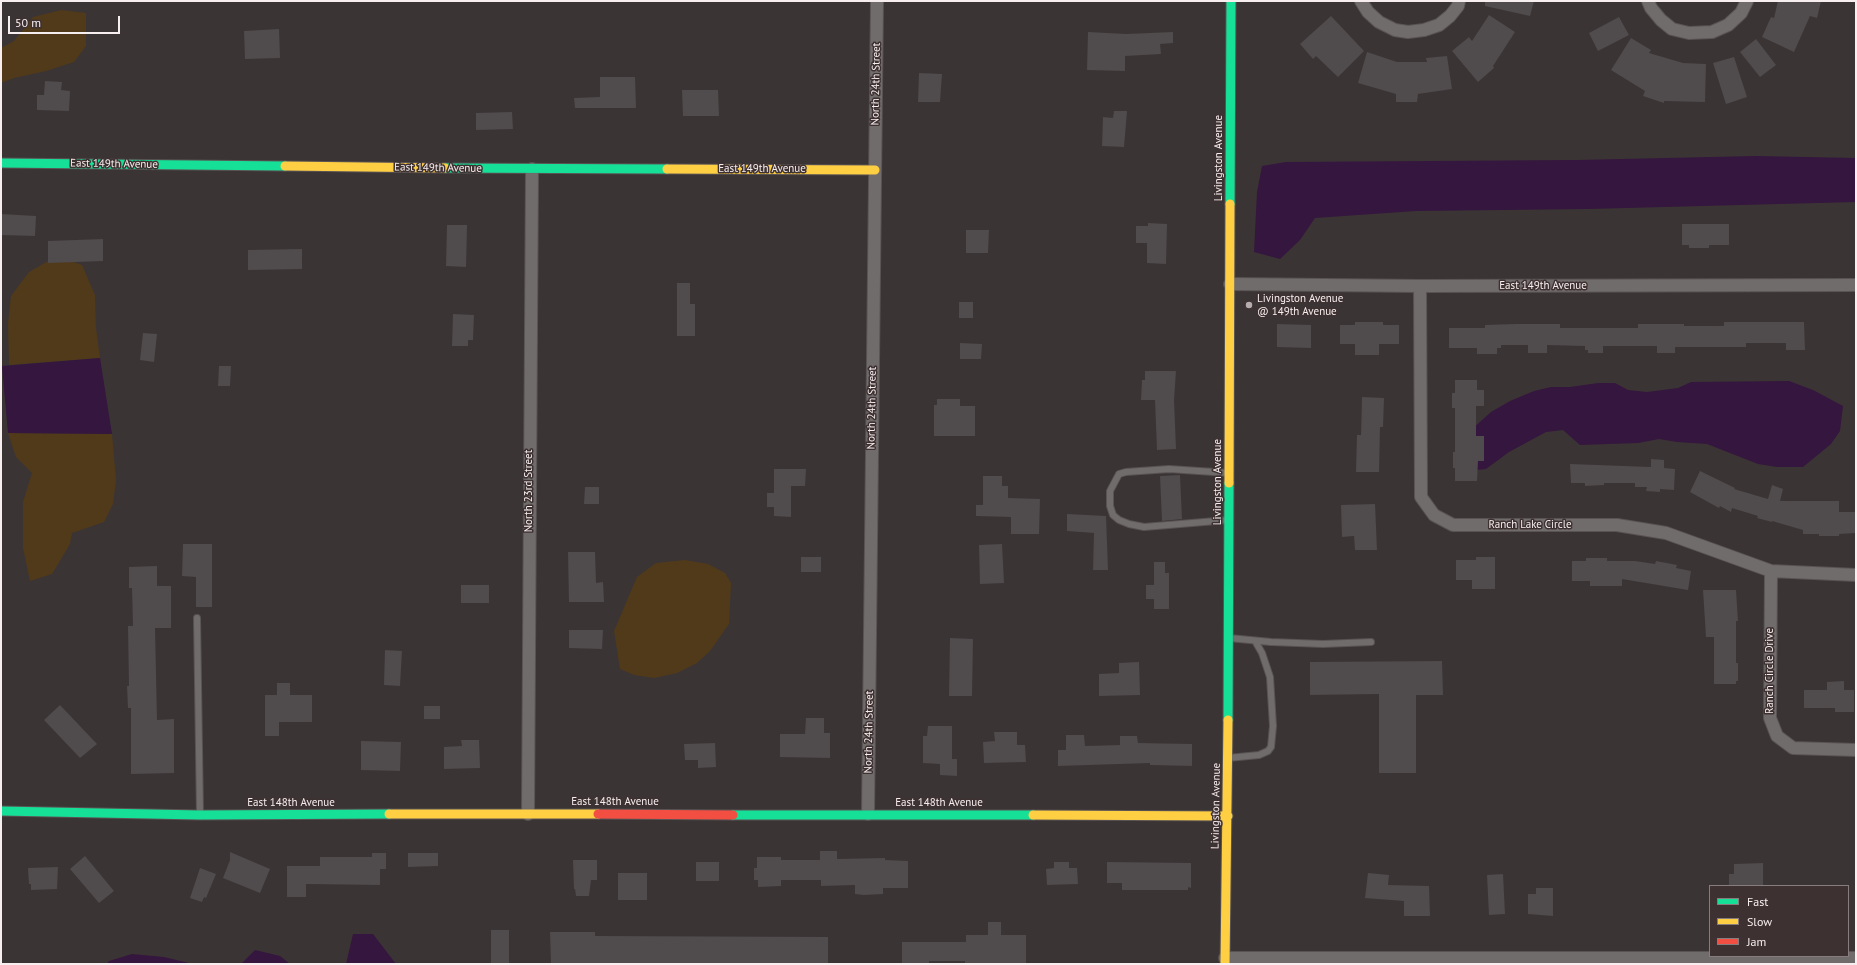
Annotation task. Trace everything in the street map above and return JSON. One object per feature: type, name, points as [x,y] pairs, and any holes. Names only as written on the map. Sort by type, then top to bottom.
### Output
[{"type":"street","name":"North 24th Street","points":[[868,814],[877,1]]},
{"type":"street","name":"Livingston Avenue","points":[[1225,961],[1228,816],[1231,1]]},
{"type":"street","points":[[1361,1],[1368,12],[1379,22],[1395,30],[1408,32],[1424,30],[1439,25],[1450,16],[1458,6],[1459,1]]},
{"type":"street","points":[[1648,1],[1651,8],[1661,20],[1672,29],[1688,33],[1712,32],[1728,25],[1741,14],[1747,1]]},
{"type":"street","name":"East 149th Avenue","points":[[1,163],[532,169],[875,170]]},
{"type":"street","name":"North 23rd Street","points":[[528,814],[532,169]]},
{"type":"street","name":"East 149th Avenue","points":[[1230,284],[1420,286],[1856,285]]},
{"type":"street","name":"Ranch Lake Circle","points":[[1420,286],[1420,497],[1434,515],[1452,525],[1617,525],[1666,533],[1771,570],[1856,575]]},
{"type":"street","name":"Ranch Circle Drive","points":[[1771,570],[1770,718],[1778,736],[1793,748],[1856,750]]},
{"type":"street","name":"East 148th Avenue","points":[[1,811],[200,815],[868,814],[1228,816]]},
{"type":"street","points":[[1225,961],[1856,958]]},
{"type":"lane","points":[[1229,520],[1144,528],[1119,520],[1113,515],[1110,506],[1110,491],[1119,474],[1126,472],[1169,469],[1230,473]]},
{"type":"lane","points":[[197,618],[200,815]]},
{"type":"lane","points":[[1229,638],[1255,641],[1323,644],[1371,642]]},
{"type":"lane","points":[[1228,758],[1259,755],[1268,752],[1271,748],[1273,726],[1270,677],[1262,653],[1255,641]]},
{"type":"shaded area","points":[[61,10],[86,13],[86,46],[74,62],[46,71],[14,78],[1,83],[1,48],[14,41],[33,17]]},
{"type":"shaded area","points":[[1756,156],[1856,158],[1856,202],[1588,209],[1416,211],[1315,218],[1300,240],[1280,259],[1254,252],[1257,192],[1262,166],[1286,162],[1577,160]]},
{"type":"shaded area","points":[[57,256],[82,265],[95,295],[96,328],[100,358],[9,365],[8,323],[11,296],[29,272]]},
{"type":"shaded area","points":[[100,358],[112,434],[8,433],[2,366]]},
{"type":"shaded area","points":[[1789,381],[1813,390],[1843,406],[1840,431],[1831,444],[1803,467],[1777,467],[1758,464],[1707,444],[1659,439],[1638,443],[1580,445],[1563,430],[1546,432],[1509,452],[1486,469],[1466,471],[1471,430],[1491,412],[1510,401],[1534,391],[1551,387],[1570,387],[1598,383],[1615,383],[1628,390],[1647,392],[1678,388],[1691,382]]},
{"type":"shaded area","points":[[8,433],[112,434],[116,480],[113,504],[104,522],[72,533],[70,544],[52,574],[30,581],[23,548],[23,502],[32,473],[16,457]]},
{"type":"shaded area","points":[[685,560],[708,564],[725,573],[731,583],[729,624],[710,651],[697,663],[677,673],[654,678],[634,675],[620,669],[614,631],[637,577],[656,563]]},
{"type":"shaded area","points":[[353,934],[373,934],[396,964],[346,964]]},
{"type":"shaded area","points":[[255,950],[280,956],[290,964],[241,964]]},
{"type":"shaded area","points":[[132,954],[164,957],[193,964],[107,964],[109,961]]},
{"type":"building","points":[[1485,1],[1534,1],[1530,16],[1485,6]]},
{"type":"building","points":[[1778,1],[1821,1],[1817,18],[1810,16],[1794,52],[1762,37],[1771,17],[1774,18]]},
{"type":"building","points":[[1489,15],[1515,32],[1493,66],[1494,68],[1478,82],[1452,51],[1469,37],[1472,41]]},
{"type":"building","points":[[1331,16],[1364,51],[1338,77],[1316,56],[1313,59],[1300,44]]},
{"type":"building","points":[[1619,17],[1629,35],[1598,51],[1589,33]]},
{"type":"building","points":[[279,29],[280,58],[245,59],[244,31]]},
{"type":"building","points":[[1088,32],[1126,34],[1173,32],[1173,43],[1160,44],[1161,54],[1125,56],[1125,71],[1087,70]]},
{"type":"building","points":[[1631,38],[1651,50],[1649,53],[1683,63],[1706,64],[1705,102],[1664,101],[1664,103],[1643,96],[1645,91],[1611,70]]},
{"type":"building","points":[[1756,39],[1776,65],[1760,77],[1740,52]]},
{"type":"building","points":[[1367,52],[1397,62],[1427,62],[1426,58],[1447,56],[1452,89],[1418,94],[1417,102],[1396,102],[1396,94],[1358,83]]},
{"type":"building","points":[[1734,57],[1747,97],[1726,104],[1713,63]]},
{"type":"building","points":[[919,73],[942,74],[940,102],[918,102]]},
{"type":"building","points":[[600,77],[635,77],[636,108],[575,108],[574,98],[600,97]]},
{"type":"building","points":[[45,81],[62,82],[61,90],[70,91],[69,111],[37,110],[37,95],[44,95]]},
{"type":"building","points":[[682,90],[718,90],[719,116],[683,116]]},
{"type":"building","points":[[1114,111],[1127,111],[1124,147],[1102,146],[1103,117],[1113,118]]},
{"type":"building","points":[[512,112],[513,129],[476,130],[476,113]]},
{"type":"building","points":[[1,214],[36,216],[35,236],[1,235]]},
{"type":"building","points":[[1148,223],[1167,224],[1166,264],[1147,263],[1147,243],[1136,243],[1136,226],[1148,226]]},
{"type":"building","points":[[1682,224],[1729,224],[1729,245],[1709,245],[1709,248],[1689,248],[1689,245],[1682,245]]},
{"type":"building","points":[[447,225],[467,225],[466,267],[446,266]]},
{"type":"building","points":[[966,230],[989,230],[988,253],[966,253]]},
{"type":"building","points":[[103,239],[103,261],[48,263],[48,241]]},
{"type":"building","points":[[302,249],[302,269],[248,270],[248,250]]},
{"type":"building","points":[[677,283],[690,283],[690,304],[695,304],[695,336],[677,336]]},
{"type":"building","points":[[959,302],[973,302],[973,318],[959,318]]},
{"type":"building","points":[[453,314],[474,315],[473,340],[468,340],[468,346],[452,346]]},
{"type":"building","points":[[1355,322],[1383,322],[1383,325],[1399,325],[1399,344],[1379,344],[1379,355],[1355,355],[1355,344],[1340,344],[1340,325],[1355,325]]},
{"type":"building","points":[[1724,322],[1804,322],[1805,350],[1786,350],[1786,343],[1746,343],[1746,347],[1675,347],[1675,353],[1657,353],[1657,346],[1603,346],[1603,353],[1588,353],[1588,350],[1585,350],[1585,346],[1547,345],[1547,353],[1528,353],[1528,345],[1501,345],[1501,348],[1497,348],[1497,354],[1477,354],[1477,348],[1449,348],[1449,328],[1485,328],[1485,325],[1560,324],[1560,328],[1638,328],[1638,324],[1724,326]]},
{"type":"building","points":[[1277,324],[1311,325],[1311,348],[1277,347]]},
{"type":"building","points":[[143,333],[157,334],[154,362],[140,360]]},
{"type":"building","points":[[960,343],[982,344],[981,359],[960,359]]},
{"type":"building","points":[[219,366],[231,366],[230,386],[218,386]]},
{"type":"building","points":[[1145,371],[1176,371],[1174,400],[1176,449],[1157,450],[1155,400],[1141,400],[1142,380],[1145,380]]},
{"type":"building","points":[[1455,380],[1477,380],[1477,390],[1484,390],[1484,406],[1476,406],[1476,436],[1484,436],[1484,461],[1478,461],[1477,481],[1455,481],[1453,452],[1455,452],[1455,408],[1452,408],[1452,393],[1455,393]]},
{"type":"building","points":[[1362,397],[1384,398],[1383,427],[1380,427],[1379,472],[1356,472],[1357,435],[1361,435]]},
{"type":"building","points":[[937,399],[960,399],[960,406],[975,406],[975,436],[934,436],[934,405],[937,405]]},
{"type":"building","points":[[1651,459],[1664,460],[1664,468],[1675,469],[1674,490],[1660,489],[1660,492],[1646,491],[1647,487],[1635,487],[1635,483],[1604,483],[1604,485],[1585,486],[1585,483],[1571,483],[1570,464],[1651,467]]},
{"type":"building","points":[[774,469],[806,469],[805,486],[791,486],[791,517],[774,516],[774,507],[767,507],[767,493],[774,493]]},
{"type":"building","points":[[1700,471],[1735,488],[1734,489],[1768,499],[1772,485],[1783,489],[1780,501],[1839,501],[1839,512],[1855,512],[1855,533],[1839,534],[1839,536],[1803,534],[1803,530],[1757,518],[1758,516],[1732,508],[1731,512],[1720,506],[1719,508],[1690,492]]},
{"type":"building","points":[[1180,475],[1182,519],[1162,521],[1160,476]]},
{"type":"building","points":[[983,476],[1002,476],[1002,486],[1008,486],[1008,498],[1040,499],[1039,534],[1011,534],[1011,517],[976,516],[976,505],[983,505]]},
{"type":"building","points":[[585,487],[599,487],[599,504],[584,504]]},
{"type":"building","points":[[1375,504],[1377,550],[1355,550],[1354,536],[1342,537],[1341,505]]},
{"type":"building","points":[[1067,514],[1106,516],[1108,570],[1093,570],[1094,533],[1067,531]]},
{"type":"building","points":[[183,544],[212,544],[212,607],[196,607],[196,577],[182,576]]},
{"type":"building","points":[[1002,544],[1004,583],[980,584],[979,545]]},
{"type":"building","points":[[568,552],[595,552],[596,583],[603,582],[604,602],[569,602]]},
{"type":"building","points":[[801,557],[821,557],[821,572],[801,572]]},
{"type":"building","points":[[1476,557],[1495,557],[1495,589],[1472,589],[1472,580],[1456,580],[1456,560],[1476,560]]},
{"type":"building","points":[[1586,558],[1607,558],[1607,561],[1635,561],[1655,564],[1656,561],[1677,565],[1676,568],[1691,571],[1688,590],[1622,579],[1622,586],[1590,586],[1590,581],[1572,581],[1572,561],[1586,561]]},
{"type":"building","points":[[1154,562],[1165,562],[1165,573],[1169,573],[1169,609],[1154,609],[1154,599],[1146,599],[1146,585],[1154,585]]},
{"type":"building","points":[[157,566],[157,586],[171,586],[171,628],[155,628],[157,720],[174,719],[174,773],[131,774],[131,708],[128,708],[127,686],[129,686],[128,626],[133,626],[132,588],[129,588],[129,567]]},
{"type":"building","points":[[461,585],[489,585],[489,603],[461,603]]},
{"type":"building","points":[[1703,590],[1736,590],[1738,621],[1736,621],[1736,663],[1738,663],[1738,681],[1736,681],[1736,684],[1714,684],[1714,637],[1706,637]]},
{"type":"building","points":[[569,630],[603,630],[602,649],[569,648]]},
{"type":"building","points":[[950,638],[973,639],[972,696],[949,696]]},
{"type":"building","points":[[385,650],[402,651],[400,686],[384,685]]},
{"type":"building","points":[[1442,661],[1443,695],[1416,695],[1416,773],[1379,773],[1379,694],[1310,695],[1310,662]]},
{"type":"building","points":[[1139,662],[1140,695],[1099,696],[1099,674],[1119,673],[1119,663]]},
{"type":"building","points":[[1844,681],[1844,690],[1854,690],[1854,712],[1835,712],[1835,708],[1804,708],[1804,690],[1827,690],[1827,682]]},
{"type":"building","points":[[277,683],[290,683],[290,695],[312,695],[312,722],[279,722],[279,736],[265,736],[265,695],[277,695]]},
{"type":"building","points":[[60,705],[97,744],[80,758],[44,720]]},
{"type":"building","points":[[424,706],[440,706],[440,719],[424,719]]},
{"type":"building","points":[[806,718],[824,718],[824,733],[830,733],[830,758],[780,757],[780,734],[805,734]]},
{"type":"building","points":[[928,726],[952,726],[952,759],[957,759],[957,776],[940,775],[940,764],[923,763],[923,736],[927,736]]},
{"type":"building","points":[[994,732],[1017,732],[1017,745],[1025,745],[1026,762],[984,763],[983,742],[995,741]]},
{"type":"building","points":[[1066,735],[1084,735],[1085,746],[1120,745],[1120,736],[1137,736],[1138,743],[1192,744],[1192,766],[1150,765],[1150,763],[1058,766],[1058,750],[1066,750]]},
{"type":"building","points":[[461,740],[479,740],[480,768],[444,769],[444,747],[462,746]]},
{"type":"building","points":[[361,741],[401,742],[400,771],[361,770]]},
{"type":"building","points":[[715,743],[716,767],[698,768],[698,760],[685,760],[684,744]]},
{"type":"building","points":[[820,851],[837,851],[837,859],[885,858],[885,860],[908,861],[908,888],[883,888],[883,894],[864,895],[855,894],[855,885],[821,886],[821,880],[781,880],[781,886],[758,887],[758,880],[754,880],[754,868],[757,868],[757,857],[781,857],[781,860],[820,860]]},
{"type":"building","points":[[230,852],[270,869],[260,893],[223,878],[230,860]]},
{"type":"building","points":[[372,853],[386,853],[386,869],[380,869],[380,885],[306,884],[306,897],[287,897],[287,866],[320,866],[320,857],[372,857]]},
{"type":"building","points":[[408,853],[438,853],[438,866],[408,867]]},
{"type":"building","points":[[85,856],[114,891],[99,903],[70,869]]},
{"type":"building","points":[[573,860],[597,860],[597,880],[591,880],[589,896],[576,896],[574,889]]},
{"type":"building","points":[[696,862],[719,862],[719,881],[696,881]]},
{"type":"building","points":[[1054,862],[1069,862],[1069,868],[1077,868],[1078,884],[1047,885],[1046,869],[1054,868]]},
{"type":"building","points":[[1107,862],[1191,863],[1191,888],[1188,887],[1188,890],[1122,890],[1122,883],[1107,883]]},
{"type":"building","points":[[1763,863],[1763,885],[1729,885],[1729,874],[1734,874],[1734,864]]},
{"type":"building","points":[[58,867],[57,889],[31,890],[28,868]]},
{"type":"building","points":[[200,868],[216,874],[206,898],[204,897],[202,902],[190,898]]},
{"type":"building","points":[[618,873],[647,873],[647,900],[618,900]]},
{"type":"building","points":[[1368,873],[1389,875],[1388,885],[1429,886],[1430,916],[1404,916],[1404,901],[1365,898]]},
{"type":"building","points":[[1503,874],[1505,914],[1489,915],[1487,875]]},
{"type":"building","points":[[1536,888],[1553,888],[1553,916],[1528,914],[1528,894],[1536,894]]},
{"type":"building","points":[[988,922],[1001,922],[1001,935],[1026,935],[1026,964],[965,964],[965,961],[929,961],[929,964],[902,964],[902,942],[966,942],[966,935],[988,935]]},
{"type":"building","points":[[491,930],[509,930],[509,964],[491,964]]},
{"type":"building","points":[[550,932],[595,932],[595,936],[828,937],[828,964],[551,964]]},
{"type":"traffic: fast","points":[[1230,204],[1231,1]]},
{"type":"traffic: fast","points":[[1,163],[285,166]]},
{"type":"traffic: fast","points":[[445,168],[667,169]]},
{"type":"traffic: fast","points":[[1228,720],[1229,483]]},
{"type":"traffic: fast","points":[[1,811],[200,815],[389,814]]},
{"type":"traffic: fast","points":[[733,815],[1033,815]]},
{"type":"traffic: slow","points":[[285,166],[445,168]]},
{"type":"traffic: slow","points":[[667,169],[875,170]]},
{"type":"traffic: slow","points":[[1229,483],[1230,204]]},
{"type":"traffic: slow","points":[[1225,964],[1228,720]]},
{"type":"traffic: slow","points":[[389,814],[598,814]]},
{"type":"traffic: slow","points":[[1033,815],[1228,816]]},
{"type":"traffic: jam","points":[[598,814],[733,815]]},
{"type":"place","name":"Livingston Avenue @ 149th Avenue","points":[[1249,305]]}]
